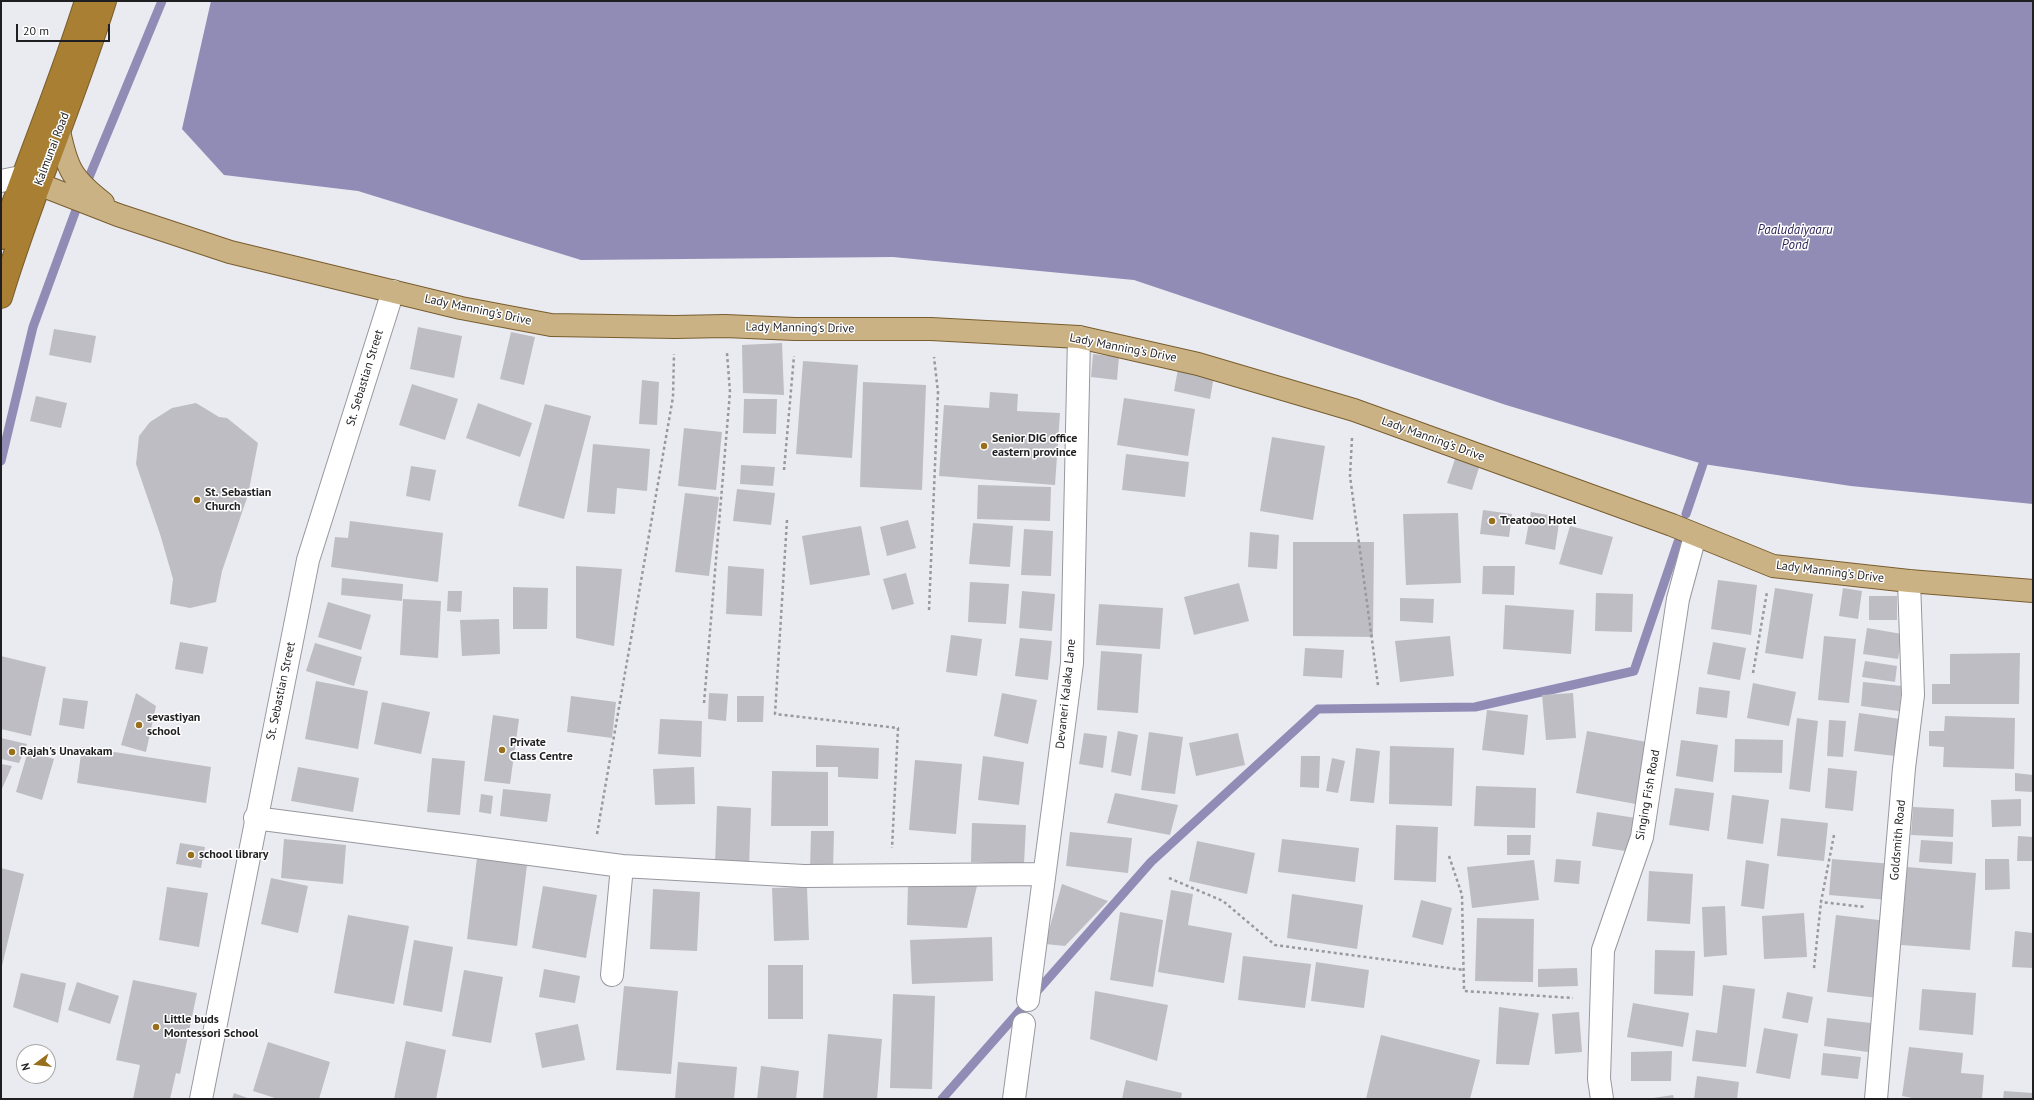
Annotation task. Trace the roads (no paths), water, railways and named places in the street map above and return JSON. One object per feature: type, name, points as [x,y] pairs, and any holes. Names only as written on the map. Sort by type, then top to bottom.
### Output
[{"type":"highway","name":"Kalmunai Road","points":[[1,238],[20,181],[66,64],[86,1]]},
{"type":"highway","name":"Kalmunai Road","points":[[1,297],[20,181],[59,131],[105,1]]},
{"type":"main road","name":"Lady Manning’s Drive","points":[[59,131],[64,153],[72,175],[91,194],[118,215]]},
{"type":"main road","name":"Lady Manning’s Drive","points":[[20,181],[230,252],[461,308],[551,324],[675,327],[725,326],[795,329],[931,329],[1079,337],[1198,364],[1354,410],[1696,536],[1773,566],[1909,581],[2033,591]]},
{"type":"street","name":"St. Sebastian Street","points":[[201,1099],[255,818],[308,560],[392,291]]},
{"type":"street","name":"Devaneri Kalaka Lane","points":[[1028,1000],[1072,663],[1079,337]]},
{"type":"street","name":"Singing Fish Road","points":[[1602,1099],[1599,1080],[1603,950],[1642,837],[1678,598],[1696,536]]},
{"type":"street","name":"Goldsmith Road","points":[[1876,1099],[1904,768],[1913,695],[1909,581]]},
{"type":"street","points":[[255,818],[622,866],[804,876],[1044,874]]},
{"type":"street","points":[[612,975],[622,866]]},
{"type":"street","points":[[1014,1099],[1024,1024]]},
{"type":"water","name":"Paaludaiyaaru Pond","points":[[211,1],[2033,1],[2033,504],[1851,486],[1703,464],[1506,405],[1134,280],[893,257],[581,260],[358,191],[224,175],[182,129]]},
{"type":"waterway","points":[[85,187],[162,1]]},
{"type":"waterway","points":[[1,461],[33,327],[80,199]]},
{"type":"waterway","points":[[1686,514],[1703,464]]},
{"type":"waterway","points":[[942,1099],[1151,862],[1318,709],[1475,707],[1634,671],[1678,542]]},
{"type":"place","name":"Senior DIG office eastern province","points":[[984,446]]},
{"type":"place","name":"St. Sebastian Church","points":[[197,500]]},
{"type":"place","name":"Treatooo Hotel","points":[[1492,521]]},
{"type":"place","name":"sevastiyan school","points":[[139,725]]},
{"type":"place","name":"Private Class Centre","points":[[502,750]]},
{"type":"place","name":"Rajah's Unavakam","points":[[12,752]]},
{"type":"place","name":"school library","points":[[191,855]]},
{"type":"place","name":"Little buds Montessori School","points":[[156,1027]]}]
